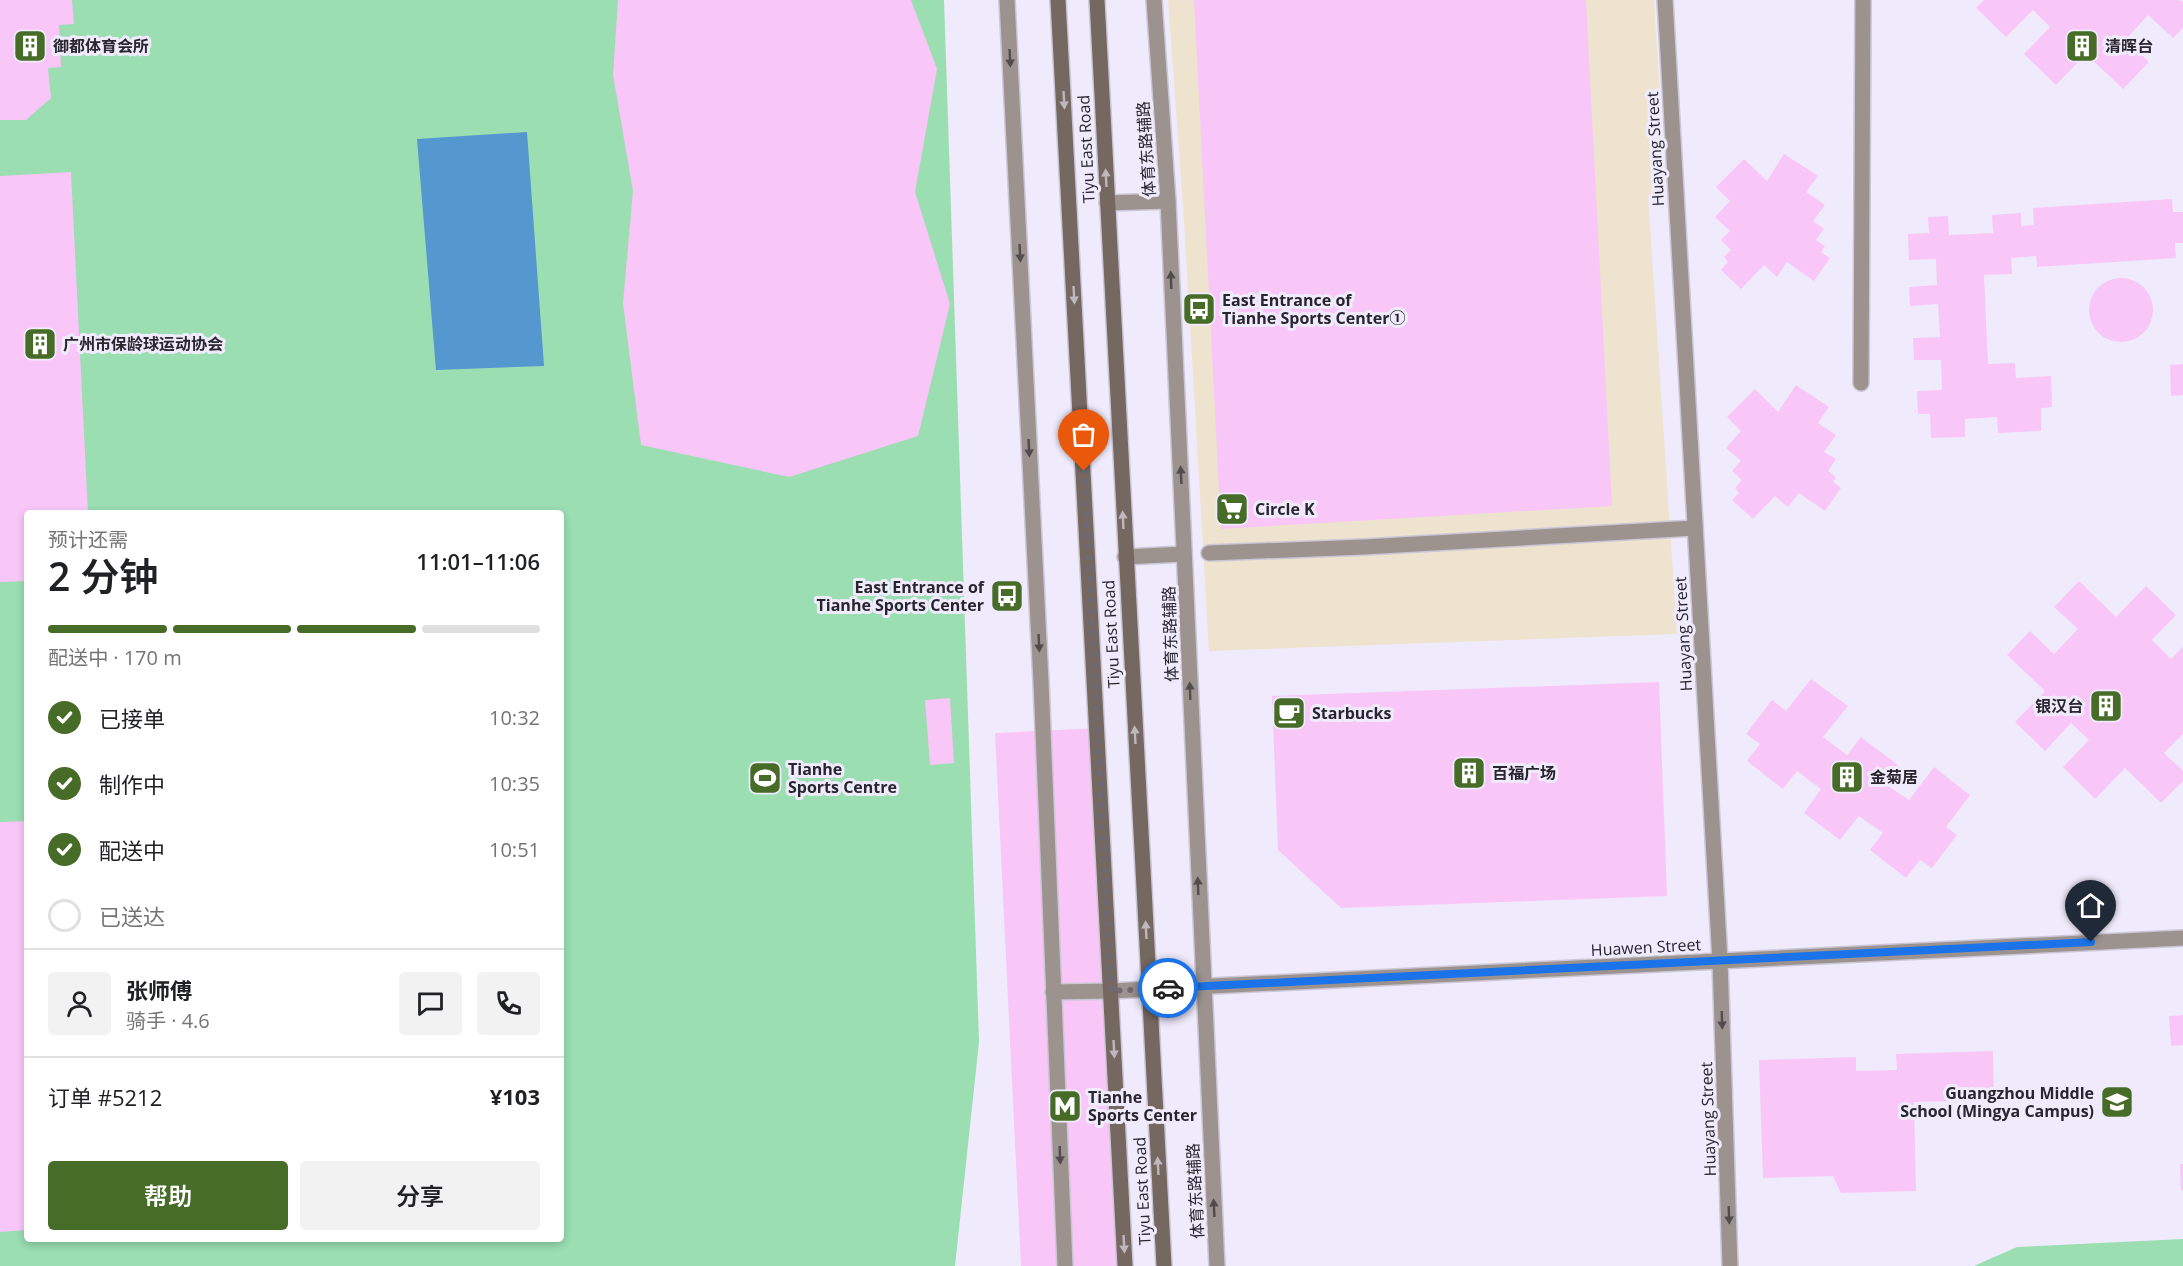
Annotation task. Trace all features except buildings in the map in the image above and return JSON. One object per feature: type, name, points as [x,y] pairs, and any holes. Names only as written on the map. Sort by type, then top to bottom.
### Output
[{"type":"main road","name":"Tiyu East Road","points":[[1058,0],[1125,1266]]},
{"type":"main road","name":"Tiyu East Road","points":[[1097,0],[1164,1266]]},
{"type":"street","points":[[1006,0],[1041,682],[1065,1266]]},
{"type":"street","name":"体育东路辅路","points":[[1154,0],[1168,201],[1217,1266]]},
{"type":"street","name":"Huayang Street","points":[[1665,0],[1720,961],[1730,1266]]},
{"type":"street","points":[[1861,383],[1863,0]]},
{"type":"street","points":[[1107,203],[1168,201]]},
{"type":"street","points":[[1209,553],[1364,547],[1695,528]]},
{"type":"street","points":[[1125,557],[1184,554]]},
{"type":"street","name":"Huawen Street","points":[[1053,992],[2183,938]]},
{"type":"shaded area","points":[[1168,0],[1654,0],[1666,195],[1648,196],[1677,634],[1209,651],[1184,221]]},
{"type":"green space","name":"Tianhe Sports Centre","points":[[0,0],[944,0],[979,1042],[955,1266],[0,1266]]},
{"type":"green space","points":[[2183,1239],[2183,1266],[1974,1266],[2017,1247]]},
{"type":"water","points":[[527,132],[544,366],[436,370],[417,139]]},
{"type":"way so far","points":[[1084,471],[1111,991],[1168,988]]},
{"type":"place","name":"御都体育会所","points":[[30,46]]},
{"type":"place","name":"清晖台","points":[[2082,46]]},
{"type":"place","name":"East Entrance of Tianhe Sports Center①","points":[[1199,309]]},
{"type":"place","name":"广州市保龄球运动协会","points":[[40,344]]},
{"type":"place","name":"Circle K","points":[[1232,509]]},
{"type":"place","name":"East Entrance of Tianhe Sports Center","points":[[1007,596]]},
{"type":"place","name":"银汉台","points":[[2106,706]]},
{"type":"place","name":"Starbucks","points":[[1289,713]]},
{"type":"place","name":"百福广场","points":[[1469,773]]},
{"type":"place","name":"金菊居","points":[[1847,777]]},
{"type":"place","name":"Tianhe Sports Centre","points":[[765,778]]},
{"type":"place","name":"Guangzhou Middle School (Mingya Campus)","points":[[2117,1102]]},
{"type":"place","name":"Tianhe Sports Center","points":[[1065,1106]]},
{"type":"route","points":[[1168,988],[2091,942]]}]
